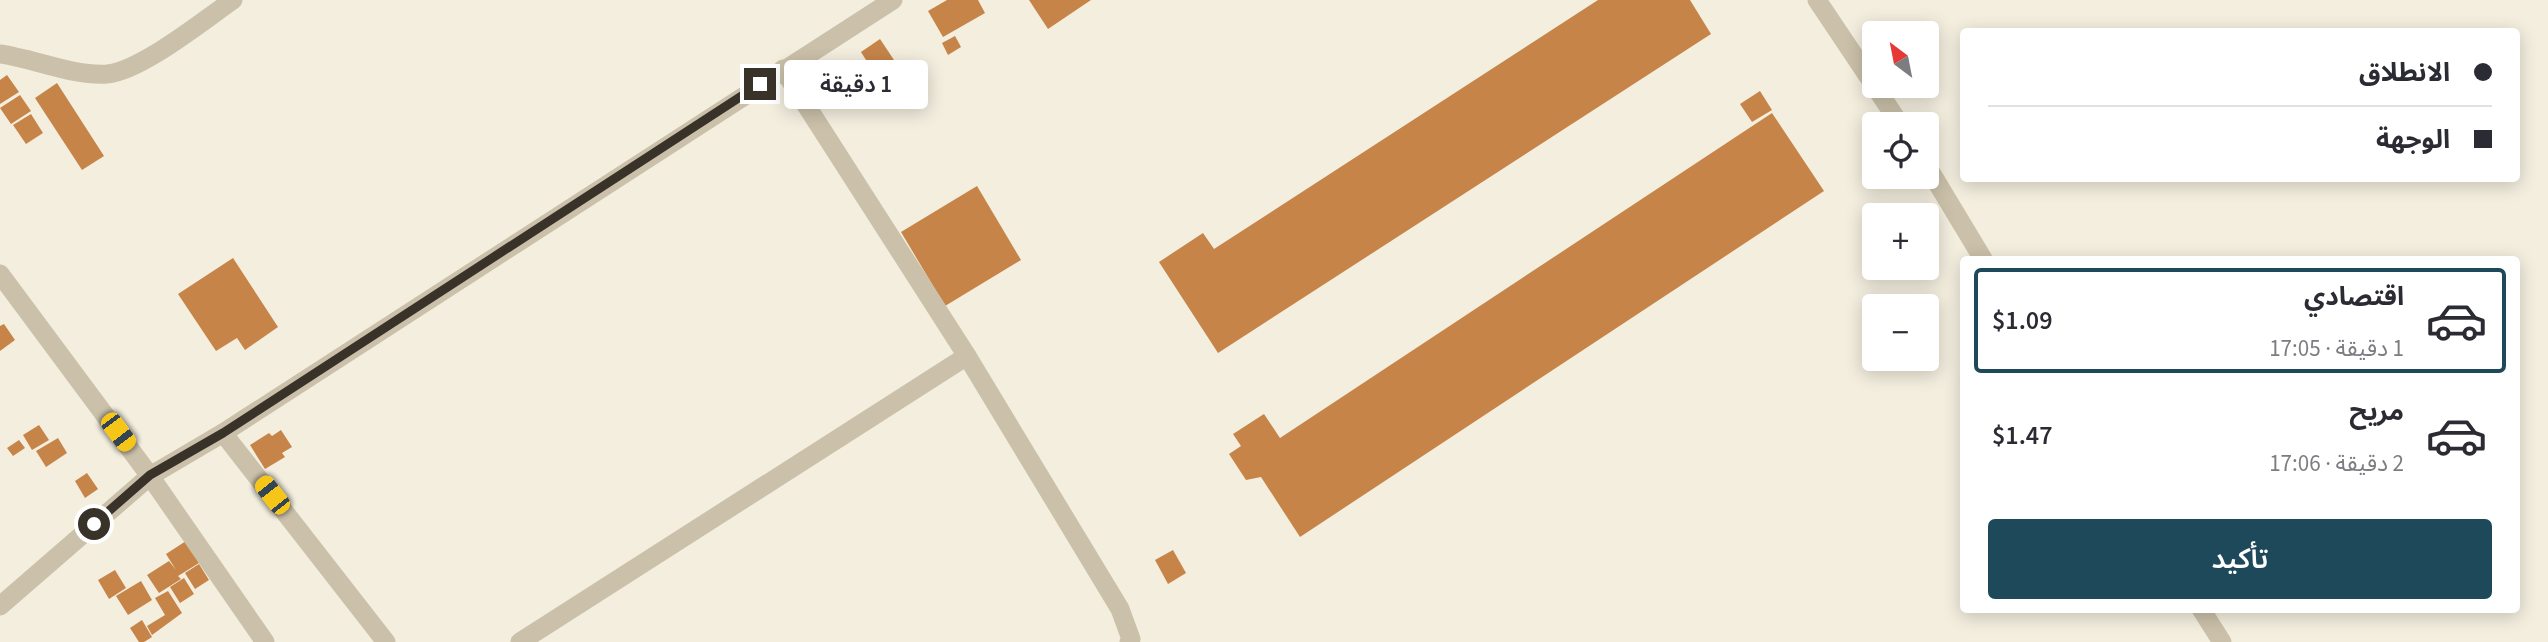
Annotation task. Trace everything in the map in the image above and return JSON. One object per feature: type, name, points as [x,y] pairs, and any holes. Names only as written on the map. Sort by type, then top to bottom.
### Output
[{"type":"street","points":[[0,54],[108,74],[133,65],[170,44],[233,0]]},
{"type":"street","points":[[0,606],[150,475],[223,433],[893,0]]},
{"type":"street","points":[[1817,0],[1892,112]]},
{"type":"street","points":[[783,69],[967,356],[1120,609],[1131,639],[1129,642]]},
{"type":"street","points":[[1939,186],[1981,256]]},
{"type":"street","points":[[0,274],[150,475],[265,642]]},
{"type":"street","points":[[520,642],[967,356]]},
{"type":"street","points":[[223,433],[386,642]]},
{"type":"street","points":[[2203,613],[2221,642]]},
{"type":"building","points":[[947,0],[978,0],[985,13],[943,37],[928,11]]},
{"type":"building","points":[[1029,0],[1091,0],[1048,29]]},
{"type":"building","points":[[1598,0],[1690,0],[1711,34],[1218,353],[1159,262],[1203,233],[1214,249]]},
{"type":"building","points":[[955,36],[961,47],[948,55],[942,43]]},
{"type":"building","points":[[880,39],[898,66],[878,79],[861,52]]},
{"type":"building","points":[[7,75],[19,92],[0,104],[0,80]]},
{"type":"building","points":[[57,83],[104,156],[82,170],[35,98]]},
{"type":"building","points":[[1760,91],[1772,110],[1752,122],[1740,104]]},
{"type":"building","points":[[20,95],[31,111],[11,124],[0,108]]},
{"type":"building","points":[[1772,113],[1824,191],[1300,537],[1261,477],[1246,480],[1229,454],[1241,446],[1233,434],[1264,414],[1280,438]]},
{"type":"building","points":[[31,114],[43,133],[26,144],[13,125]]},
{"type":"building","points":[[977,186],[1021,260],[945,306],[901,232]]},
{"type":"building","points":[[233,258],[278,327],[245,350],[237,338],[216,351],[178,294]]},
{"type":"building","points":[[4,324],[15,340],[0,351],[0,326]]},
{"type":"building","points":[[39,425],[49,440],[32,450],[23,435]]},
{"type":"building","points":[[281,430],[292,447],[282,453],[285,457],[265,469],[250,445],[269,433],[272,436]]},
{"type":"building","points":[[58,438],[67,453],[46,467],[36,451]]},
{"type":"building","points":[[19,440],[25,448],[13,456],[7,448]]},
{"type":"building","points":[[87,473],[98,489],[85,498],[75,481]]},
{"type":"building","points":[[186,541],[199,563],[178,576],[181,579],[159,593],[147,575],[169,561],[176,570],[166,554]]},
{"type":"building","points":[[1173,550],[1186,573],[1168,584],[1155,560]]},
{"type":"building","points":[[199,564],[209,580],[195,589],[185,573]]},
{"type":"building","points":[[115,570],[126,588],[109,599],[98,580]]},
{"type":"building","points":[[184,578],[194,594],[180,603],[170,587]]},
{"type":"building","points":[[141,581],[152,600],[128,615],[116,596]]},
{"type":"building","points":[[168,591],[182,613],[152,635],[147,626],[165,615],[155,598]]},
{"type":"building","points":[[142,620],[152,637],[139,642],[130,628]]},
{"type":"route","points":[[94,524],[150,475],[223,433],[760,84]]}]
